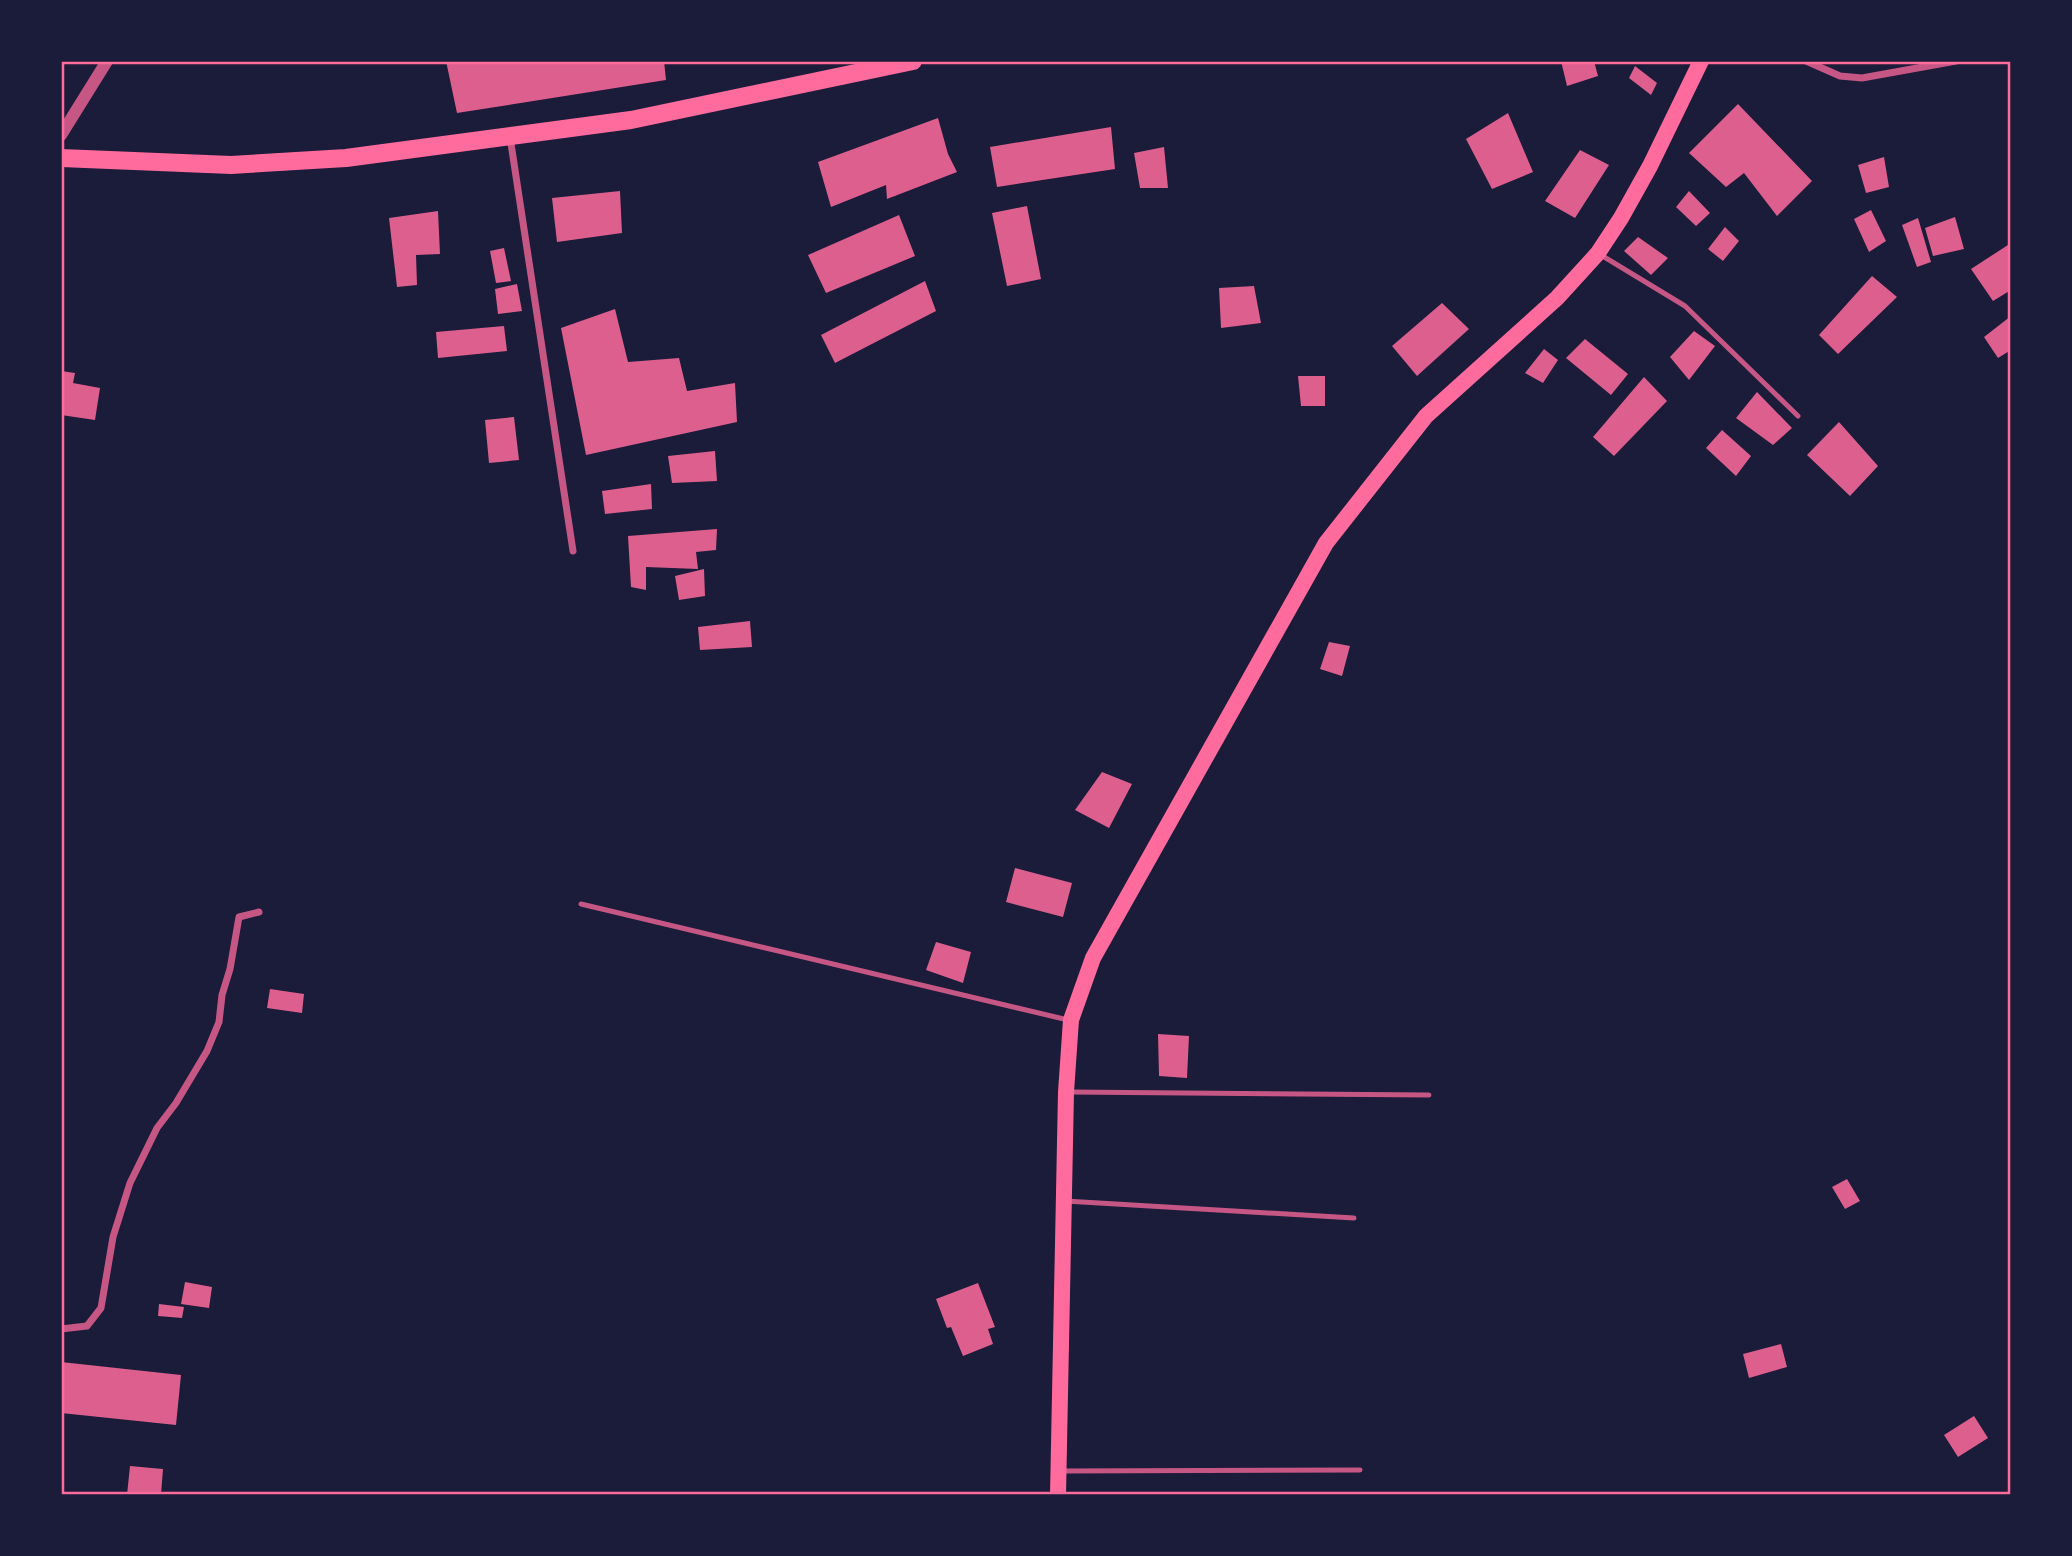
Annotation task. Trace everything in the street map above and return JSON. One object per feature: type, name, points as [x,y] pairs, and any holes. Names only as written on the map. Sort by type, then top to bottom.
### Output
[{"type":"highway","points":[[61,158],[231,165],[346,158],[631,120],[913,61]]},
{"type":"main road","points":[[1058,1495],[1066,1092],[1071,1020],[1093,958],[1326,542],[1426,416],[1558,298],[1598,253],[1650,166],[1701,61]]},
{"type":"street","points":[[61,135],[107,61]]},
{"type":"street","points":[[1806,61],[1840,76],[1862,78],[1956,61]]},
{"type":"street","points":[[510,136],[573,551]]},
{"type":"street","points":[[61,1329],[87,1326],[101,1308],[113,1237],[130,1183],[157,1128],[176,1103],[207,1051],[219,1022],[222,995],[230,969],[239,917],[259,912]]},
{"type":"lane","points":[[1598,253],[1685,306],[1797,416]]},
{"type":"lane","points":[[581,904],[1071,1020]]},
{"type":"lane","points":[[1066,1092],[1429,1095]]},
{"type":"lane","points":[[1065,1201],[1354,1218]]},
{"type":"lane","points":[[1059,1471],[1360,1471]]},
{"type":"building","points":[[446,61],[664,61],[666,80],[457,113]]},
{"type":"building","points":[[1561,61],[1594,61],[1598,76],[1567,86]]},
{"type":"building","points":[[1635,66],[1657,83],[1651,95],[1629,78]]},
{"type":"building","points":[[1738,104],[1812,181],[1777,216],[1744,173],[1726,187],[1689,153]]},
{"type":"building","points":[[1508,113],[1533,172],[1492,189],[1466,139]]},
{"type":"building","points":[[938,118],[948,154],[957,172],[887,199],[886,185],[831,207],[818,162]]},
{"type":"building","points":[[1111,127],[1115,169],[997,187],[990,147]]},
{"type":"building","points":[[1164,147],[1168,188],[1140,188],[1134,153]]},
{"type":"building","points":[[1580,150],[1609,165],[1575,218],[1545,201]]},
{"type":"building","points":[[1884,157],[1889,187],[1866,193],[1858,165]]},
{"type":"building","points":[[620,191],[622,233],[557,242],[552,198]]},
{"type":"building","points":[[1689,191],[1710,213],[1696,226],[1676,207]]},
{"type":"building","points":[[1027,206],[1041,279],[1007,286],[992,213]]},
{"type":"building","points":[[1871,210],[1886,241],[1869,252],[1854,219]]},
{"type":"building","points":[[438,211],[440,254],[416,255],[417,285],[397,287],[389,218]]},
{"type":"building","points":[[899,215],[915,256],[826,293],[808,255]]},
{"type":"building","points":[[1955,217],[1964,249],[1933,256],[1925,228]]},
{"type":"building","points":[[1918,218],[1931,262],[1917,267],[1902,225]]},
{"type":"building","points":[[1725,227],[1739,241],[1723,261],[1708,249]]},
{"type":"building","points":[[1638,237],[1668,258],[1651,275],[1624,251]]},
{"type":"building","points":[[2011,243],[2011,290],[1993,301],[1971,269]]},
{"type":"building","points":[[504,248],[511,281],[496,283],[490,251]]},
{"type":"building","points":[[1872,276],[1897,297],[1838,354],[1819,335]]},
{"type":"building","points":[[925,281],[936,311],[835,363],[821,335]]},
{"type":"building","points":[[517,284],[522,311],[498,314],[495,289]]},
{"type":"building","points":[[1254,286],[1261,323],[1221,328],[1219,288]]},
{"type":"building","points":[[1442,303],[1469,329],[1417,376],[1392,346]]},
{"type":"building","points":[[615,309],[628,362],[679,358],[687,391],[735,383],[737,422],[586,455],[561,328]]},
{"type":"building","points":[[2011,316],[2011,350],[1998,358],[1984,337]]},
{"type":"building","points":[[504,326],[507,351],[438,358],[436,332]]},
{"type":"building","points":[[1694,331],[1715,346],[1689,380],[1670,357]]},
{"type":"building","points":[[1585,339],[1628,374],[1611,395],[1566,358]]},
{"type":"building","points":[[1544,349],[1558,360],[1543,383],[1525,373]]},
{"type":"building","points":[[61,371],[75,373],[73,383],[100,388],[95,420],[61,415]]},
{"type":"building","points":[[1298,376],[1325,376],[1325,406],[1301,406]]},
{"type":"building","points":[[1644,377],[1667,401],[1614,456],[1593,437]]},
{"type":"building","points":[[1757,392],[1792,428],[1773,445],[1736,418]]},
{"type":"building","points":[[514,417],[519,460],[489,463],[485,420]]},
{"type":"building","points":[[1839,422],[1878,466],[1850,496],[1807,455]]},
{"type":"building","points":[[1722,430],[1751,456],[1736,476],[1706,448]]},
{"type":"building","points":[[715,451],[717,481],[672,483],[668,456]]},
{"type":"building","points":[[651,484],[652,509],[605,514],[602,491]]},
{"type":"building","points":[[717,529],[716,550],[696,552],[698,569],[646,567],[646,590],[631,587],[628,536]]},
{"type":"building","points":[[704,569],[705,596],[679,600],[675,576]]},
{"type":"building","points":[[750,621],[752,647],[700,650],[698,627]]},
{"type":"building","points":[[1329,642],[1350,646],[1342,676],[1320,669]]},
{"type":"building","points":[[1102,772],[1132,784],[1109,828],[1075,810]]},
{"type":"building","points":[[1015,868],[1072,883],[1063,917],[1006,902]]},
{"type":"building","points":[[936,942],[971,952],[963,983],[926,970]]},
{"type":"building","points":[[270,989],[304,994],[302,1013],[267,1008]]},
{"type":"building","points":[[1158,1034],[1189,1036],[1187,1078],[1159,1076]]},
{"type":"building","points":[[1847,1179],[1860,1201],[1845,1209],[1832,1187]]},
{"type":"building","points":[[185,1282],[212,1287],[209,1308],[181,1304]]},
{"type":"building","points":[[978,1283],[995,1327],[988,1329],[993,1344],[963,1356],[951,1327],[947,1328],[936,1299]]},
{"type":"building","points":[[159,1304],[184,1307],[182,1318],[158,1316]]},
{"type":"building","points":[[1781,1344],[1787,1367],[1749,1378],[1743,1354]]},
{"type":"building","points":[[61,1362],[181,1375],[176,1425],[61,1413]]},
{"type":"building","points":[[1974,1416],[1988,1438],[1958,1457],[1944,1435]]},
{"type":"building","points":[[130,1466],[163,1469],[161,1495],[127,1495]]}]
